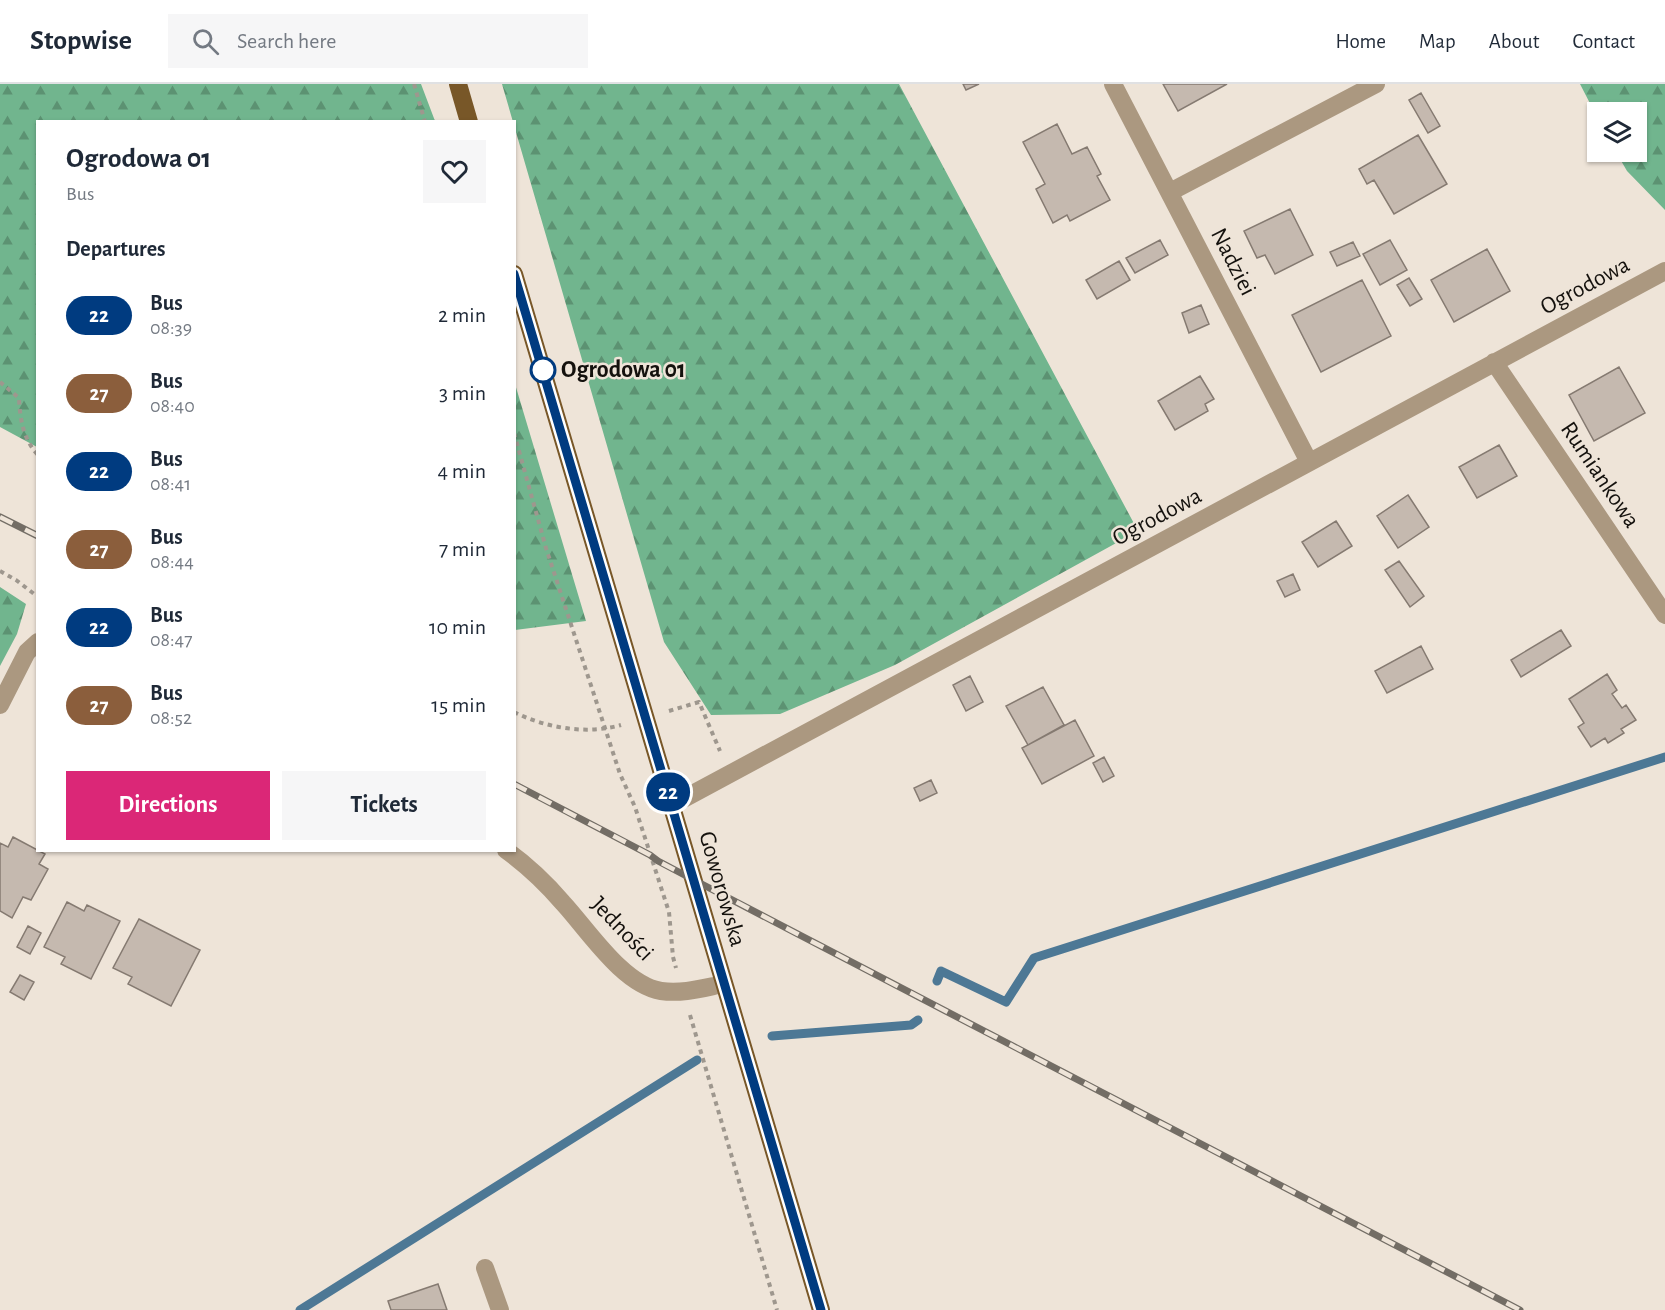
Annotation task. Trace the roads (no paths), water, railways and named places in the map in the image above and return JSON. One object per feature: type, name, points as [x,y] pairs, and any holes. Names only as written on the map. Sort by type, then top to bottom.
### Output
[{"type":"main road","points":[[458,84],[468,120]]},
{"type":"main road","name":"Goworowska","points":[[516,281],[821,1310]]},
{"type":"street","name":"Nadziei","points":[[1113,84],[1309,462]]},
{"type":"street","points":[[1170,192],[1376,84]]},
{"type":"street","name":"Ogrodowa","points":[[672,805],[1665,271]]},
{"type":"street","name":"Rumiankowa","points":[[1494,362],[1665,615]]},
{"type":"street","points":[[0,705],[27,652],[36,644]]},
{"type":"street","name":"Jedności","points":[[509,852],[528,866],[609,956],[634,979],[658,991],[683,992],[724,984]]},
{"type":"street","points":[[485,1268],[500,1310]]},
{"type":"waterway","points":[[937,981],[941,971],[1006,1002],[1034,958],[1665,757]]},
{"type":"waterway","points":[[772,1036],[911,1025],[918,1020]]},
{"type":"waterway","points":[[300,1310],[697,1060]]},
{"type":"railway","points":[[0,517],[36,535]]},
{"type":"railway","points":[[516,785],[1520,1310]]},
{"type":"place","name":"Ogrodowa 01","points":[[543,370]]}]
